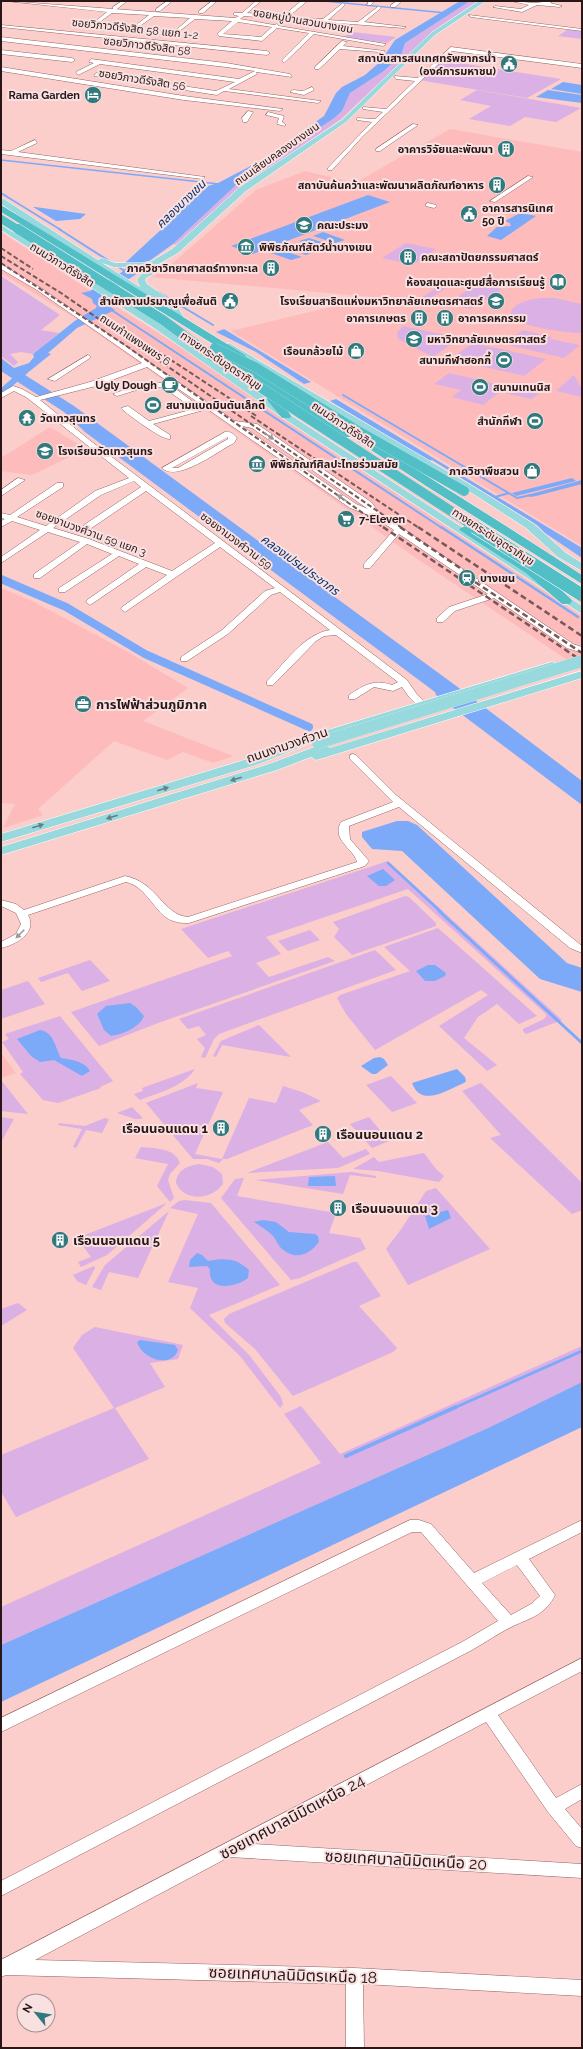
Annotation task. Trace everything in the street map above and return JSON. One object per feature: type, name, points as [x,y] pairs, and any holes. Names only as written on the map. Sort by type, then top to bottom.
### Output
[{"type":"highway","name":"ถนนวิภาวดีรังสิต","points":[[1,203],[72,252],[282,381],[350,432],[582,580]]},
{"type":"highway","name":"ทางยกระดับอุตราภิมุข","points":[[1,214],[212,351]]},
{"type":"highway","name":"ทางยกระดับอุตราภิมุข","points":[[1,219],[418,481],[579,601]]},
{"type":"highway","name":"ถนนวิภาวดีรังสิต","points":[[1,223],[61,260],[272,399],[401,474],[579,601]]},
{"type":"highway","points":[[48,232],[72,252]]},
{"type":"highway","points":[[32,247],[61,260]]},
{"type":"highway","points":[[212,351],[255,367],[355,429],[464,491],[515,524],[534,540]]},
{"type":"highway","points":[[212,351],[230,370],[465,529],[510,557],[552,587],[579,601]]},
{"type":"highway","points":[[272,399],[286,416]]},
{"type":"highway","points":[[410,469],[437,482],[562,555]]},
{"type":"main road","name":"ถนนเลียบคลองบางเขน","points":[[66,242],[114,265],[126,266],[154,262],[166,257],[183,245],[243,189],[344,121],[438,34],[483,1]]},
{"type":"main road","name":"ถนนเลียบคลองบางเขน","points":[[445,28],[489,1]]},
{"type":"main road","name":"ถนนเลียบคลองบางเขน","points":[[179,316],[173,306],[142,285],[141,280],[144,276],[177,257],[249,190],[350,122],[393,77]]},
{"type":"main road","name":"ถนนวิภาวดีรังสิต","points":[[1,203],[66,242],[113,276]]},
{"type":"main road","name":"ถนนวิภาวดีรังสิต","points":[[1,227],[32,247],[98,285]]},
{"type":"main road","name":"ถนนวิภาวดีรังสิต","points":[[128,286],[179,316],[282,381],[315,395],[361,425],[444,471],[530,526],[562,555],[582,568]]},
{"type":"main road","name":"ถนนวิภาวดีรังสิต","points":[[114,295],[286,416],[579,601]]},
{"type":"main road","points":[[246,763],[308,739],[490,683],[581,658]]},
{"type":"main road","name":"ถนนงามวงศ์วาน","points":[[1,838],[246,763],[321,745],[581,658]]},
{"type":"main road","points":[[542,668],[558,666],[570,674],[560,681]]},
{"type":"main road","points":[[273,767],[335,751],[582,674]]},
{"type":"main road","name":"ถนนงามวงศ์วาน","points":[[1,851],[273,767],[321,745]]},
{"type":"street","points":[[93,26],[125,1]]},
{"type":"street","points":[[200,12],[214,1]]},
{"type":"street","points":[[259,1],[219,35],[261,39],[277,25]]},
{"type":"street","points":[[393,6],[400,1]]},
{"type":"street","points":[[514,1],[535,5],[546,4],[560,6]]},
{"type":"street","points":[[546,4],[551,1]]},
{"type":"street","points":[[158,10],[169,2]]},
{"type":"street","points":[[285,17],[302,2]]},
{"type":"street","points":[[325,20],[345,2]]},
{"type":"street","name":"ซอยหมู่บ้านสวนบางเขน","points":[[5,3],[77,9],[158,10],[244,14],[404,27]]},
{"type":"street","points":[[495,7],[521,11],[535,5]]},
{"type":"street","points":[[360,23],[379,8]]},
{"type":"street","name":"ซอยหมู่บ้านสวนบางเขน","points":[[113,10],[236,20],[277,25],[312,33],[383,44]]},
{"type":"street","points":[[133,30],[153,14]]},
{"type":"street","points":[[471,16],[582,30]]},
{"type":"street","points":[[169,43],[194,17]]},
{"type":"street","name":"ซอยวิภาวดีรังสิต 58 แยก 1-2","points":[[1,26],[267,53]]},
{"type":"street","points":[[31,55],[70,33]]},
{"type":"street","points":[[284,61],[312,33]]},
{"type":"street","points":[[90,50],[111,37]]},
{"type":"street","points":[[297,38],[306,39]]},
{"type":"street","name":"ซอยวิภาวดีรังสิต 58","points":[[1,39],[226,65],[290,76]]},
{"type":"street","points":[[114,53],[135,39]]},
{"type":"street","points":[[318,68],[347,39]]},
{"type":"street","points":[[207,46],[215,40]]},
{"type":"street","points":[[231,49],[239,43]]},
{"type":"street","points":[[339,46],[382,51],[377,59]]},
{"type":"street","points":[[138,55],[150,47]]},
{"type":"street","points":[[330,169],[361,135],[451,49],[582,66]]},
{"type":"street","points":[[226,65],[246,50]]},
{"type":"street","points":[[160,58],[170,51]]},
{"type":"street","points":[[1,52],[72,60]]},
{"type":"street","points":[[186,61],[196,53]]},
{"type":"street","points":[[91,60],[242,83]]},
{"type":"street","points":[[100,62],[76,73],[215,93],[242,83],[255,73]]},
{"type":"street","points":[[1,63],[15,64]]},
{"type":"street","points":[[117,69],[123,65]]},
{"type":"street","name":"ซอยวิภาวดีรังสิต 56","points":[[1,69],[234,104],[280,109]]},
{"type":"street","points":[[144,73],[150,69]]},
{"type":"street","points":[[106,77],[112,73]]},
{"type":"street","points":[[172,77],[178,73]]},
{"type":"street","points":[[133,81],[139,77]]},
{"type":"street","points":[[201,81],[207,77]]},
{"type":"street","points":[[393,77],[419,80]]},
{"type":"street","points":[[160,85],[166,81]]},
{"type":"street","points":[[189,89],[195,85]]},
{"type":"street","points":[[269,88],[304,93],[312,89]]},
{"type":"street","points":[[224,90],[318,101]]},
{"type":"street","points":[[301,103],[306,99]]},
{"type":"street","points":[[234,104],[231,109],[282,117],[279,123],[283,125]]},
{"type":"street","points":[[365,108],[387,111]]},
{"type":"street","points":[[244,121],[250,112]]},
{"type":"street","points":[[358,120],[378,119]]},
{"type":"street","points":[[378,150],[414,125]]},
{"type":"street","points":[[12,154],[35,142]]},
{"type":"street","points":[[1,152],[202,177]]},
{"type":"street","points":[[493,201],[530,177]]},
{"type":"street","name":"ถนนกำแพงเพชร 6","points":[[1,266],[91,325],[354,506],[377,515],[570,646],[574,653],[581,658]]},
{"type":"street","points":[[75,390],[48,378],[88,357]]},
{"type":"street","points":[[37,399],[75,390],[147,364]]},
{"type":"street","points":[[117,394],[149,385],[160,384],[166,386],[200,410]]},
{"type":"street","name":"ซอยงามวงศ์วาน 59","points":[[1,396],[13,388],[17,388],[37,399],[89,444],[404,682],[412,695],[421,704]]},
{"type":"street","points":[[146,424],[210,406]]},
{"type":"street","points":[[125,408],[166,437]]},
{"type":"street","points":[[228,434],[233,438],[231,441],[180,470],[172,471],[166,468],[228,434],[237,425]]},
{"type":"street","points":[[1,561],[98,493],[135,478]]},
{"type":"street","points":[[1,494],[21,480]]},
{"type":"street","points":[[1,525],[60,485]]},
{"type":"street","points":[[87,526],[146,487]]},
{"type":"street","name":"ซอยงามวงศ์วาน 59 แยก 3","points":[[1,515],[12,517],[86,541],[173,574]]},
{"type":"street","points":[[367,566],[398,530]]},
{"type":"street","points":[[37,576],[86,541]]},
{"type":"street","points":[[125,609],[173,574],[220,543]]},
{"type":"street","points":[[62,590],[118,553]]},
{"type":"street","points":[[90,602],[145,564]]},
{"type":"street","points":[[184,659],[225,632],[268,593],[281,589]]},
{"type":"street","points":[[440,620],[452,609],[495,595]]},
{"type":"street","points":[[270,683],[312,639],[322,634],[336,632]]},
{"type":"street","points":[[352,697],[369,685],[378,683],[393,688],[404,682]]},
{"type":"street","points":[[353,757],[400,802],[574,946],[582,950]]},
{"type":"street","points":[[24,913],[125,879],[131,879],[139,883],[170,915],[177,919],[189,920],[361,864],[364,861],[349,846],[345,837],[342,828],[344,824],[400,802]]},
{"type":"street","points":[[1,903],[17,908],[24,913],[27,920],[26,927],[22,933],[14,939],[1,945]]},
{"type":"street","points":[[1,1725],[410,1526],[426,1528],[508,1622]]},
{"type":"street","points":[[472,1581],[582,1526]]},
{"type":"street","points":[[1,1889],[467,1646],[508,1622],[533,1610],[544,1602],[548,1595],[520,1558]]},
{"type":"street","name":"ซอยเทศบาลนิมิตเหนือ 24","points":[[3,1968],[582,1664]]},
{"type":"street","points":[[489,1714],[554,1807],[582,1841]]},
{"type":"street","points":[[554,1807],[582,1791]]},
{"type":"street","name":"ซอยเทศบาลนิมิตเหนือ 20","points":[[229,1850],[582,1871]]},
{"type":"street","name":"ซอยเทศบาลนิมิตรเหนือ 18","points":[[3,1968],[354,1976],[582,1988]]},
{"type":"street","points":[[354,1976],[355,2048]]},
{"type":"shaded area","points":[[470,1],[481,1],[431,34],[341,119],[257,177],[180,245],[173,244],[236,185],[306,139],[342,111],[350,93],[384,71],[401,55],[405,43]]},
{"type":"shaded area","points":[[569,29],[582,30],[582,39],[558,36]]},
{"type":"shaded area","points":[[352,32],[396,37],[387,43],[344,37]]},
{"type":"shaded area","points":[[440,60],[561,79],[527,98],[419,80]]},
{"type":"shaded area","points":[[477,90],[581,108],[556,122],[525,117],[510,126],[469,119],[491,106],[460,100]]},
{"type":"shaded area","name":"มหาวิทยาลัยเกษตรศาสตร์","points":[[450,129],[582,152],[582,546],[231,331],[372,297],[151,277],[165,270],[256,190],[305,171],[355,183]]},
{"type":"shaded area","points":[[1,232],[86,288],[211,366],[277,415],[582,616],[582,670],[416,558],[75,318],[1,273]]},
{"type":"shaded area","points":[[406,243],[436,249],[413,265],[382,258]]},
{"type":"shaded area","points":[[1,276],[60,315],[41,330],[59,333],[33,354],[21,352],[10,354],[18,362],[14,366],[1,356]]},
{"type":"shaded area","points":[[451,278],[460,279],[429,299],[421,298]]},
{"type":"shaded area","points":[[478,283],[502,289],[471,309],[447,304]]},
{"type":"shaded area","points":[[555,298],[582,304],[582,333],[556,331],[534,326],[516,320],[511,316],[511,311],[517,305],[529,300]]},
{"type":"shaded area","points":[[403,326],[460,338],[433,357],[398,339],[397,333]]},
{"type":"shaded area","points":[[523,330],[552,337],[550,339],[580,345],[564,358],[504,344]]},
{"type":"shaded area","points":[[473,343],[546,359],[524,376],[450,359]]},
{"type":"shaded area","name":"สนามเทนนิส","points":[[449,373],[539,394],[531,399],[500,392],[483,405],[452,397],[461,390],[434,384]]},
{"type":"shaded area","points":[[574,375],[582,389],[582,397],[556,391]]},
{"type":"shaded area","name":"โรงเรียนวัดเทวสุนทร","points":[[50,427],[86,449],[32,475],[1,471],[1,458]]},
{"type":"shaded area","name":"การไฟฟ้าส่วนภูมิภาค","points":[[1,588],[32,601],[128,652],[188,688],[143,721],[233,756],[213,763],[183,752],[167,760],[114,741],[38,809],[43,815],[3,828],[15,804],[1,803]]},
{"type":"shaded area","points":[[388,861],[562,1020],[526,1034],[523,1029],[544,1019],[547,1015],[408,889],[266,937],[281,954],[256,963],[269,977],[328,957],[335,961],[158,1023],[99,1046],[71,1012],[232,956],[228,951],[208,958],[181,929]]},
{"type":"shaded area","points":[[405,896],[409,897],[436,923],[436,926],[352,955],[334,937],[339,929],[333,922]]},
{"type":"shaded area","points":[[438,928],[537,1016],[519,1024],[497,1004],[478,1017],[464,1038],[497,1065],[487,1071],[439,1026],[488,995],[481,990],[375,1050],[346,1014],[337,998],[340,995],[410,971],[384,947]]},
{"type":"shaded area","points":[[310,930],[320,940],[288,951],[278,941]]},
{"type":"shaded area","points":[[375,950],[396,970],[219,1034],[214,1039],[205,1058],[201,1057],[205,1048],[197,1039],[206,1035],[199,1026],[188,1029],[179,1019]]},
{"type":"shaded area","points":[[90,960],[110,981],[82,991],[68,973],[41,982],[38,978]]},
{"type":"shaded area","points":[[28,981],[45,1004],[1,1019],[1,990]]},
{"type":"shaded area","points":[[60,1016],[113,1081],[100,1087],[101,1088],[58,1103],[43,1100],[20,1074],[23,1072],[2,1042],[9,1039],[5,1034]]},
{"type":"shaded area","points":[[259,1025],[291,1057],[222,1045],[216,1057],[213,1056],[221,1041]]},
{"type":"shaded area","points":[[1,1053],[16,1073],[1,1078]]},
{"type":"shaded area","points":[[195,1069],[178,1085],[140,1100],[134,1094],[143,1091],[142,1088]]},
{"type":"shaded area","points":[[391,1076],[417,1103],[392,1112],[366,1085]]},
{"type":"shaded area","points":[[1,1080],[28,1114],[1,1111]]},
{"type":"shaded area","points":[[198,1083],[196,1088],[223,1092],[195,1154],[222,1159],[249,1098],[276,1103],[283,1086],[302,1092],[321,1101],[299,1110],[313,1125],[227,1159],[223,1159],[219,1163],[207,1159],[193,1159],[146,1103]]},
{"type":"shaded area","points":[[481,1083],[582,1183],[582,1210],[572,1214],[490,1138],[501,1135],[462,1091]]},
{"type":"shaded area","points":[[132,1107],[142,1117],[141,1119],[135,1119],[117,1113]]},
{"type":"shaded area","points":[[1,1117],[14,1119],[1,1142]]},
{"type":"shaded area","points":[[369,1117],[389,1141],[372,1148],[350,1124]]},
{"type":"shaded area","points":[[105,1118],[109,1119],[102,1133],[86,1130],[76,1148],[73,1147],[82,1129],[58,1125],[59,1123],[85,1126]]},
{"type":"shaded area","points":[[328,1142],[343,1158],[366,1149],[370,1154],[338,1168],[247,1173]]},
{"type":"shaded area","points":[[141,1147],[169,1151],[180,1163],[170,1174],[168,1180],[174,1198],[170,1202],[157,1186],[168,1164],[135,1158]]},
{"type":"shaded area","points":[[424,1153],[436,1169],[444,1176],[439,1182],[378,1171],[353,1169],[374,1157],[379,1162]]},
{"type":"shaded area","points":[[199,1164],[213,1167],[222,1174],[223,1184],[212,1193],[198,1197],[185,1193],[176,1183],[178,1175],[183,1169]]},
{"type":"shaded area","points":[[352,1172],[376,1176],[376,1178],[350,1175],[343,1194],[255,1180]]},
{"type":"shaded area","points":[[244,1178],[237,1196],[336,1213],[329,1233],[360,1238],[366,1249],[300,1278],[291,1280],[221,1198],[235,1179]]},
{"type":"shaded area","points":[[436,1188],[490,1249],[408,1285],[386,1249],[402,1228],[426,1191]]},
{"type":"shaded area","points":[[185,1200],[211,1203],[280,1285],[209,1315],[250,1356],[281,1397],[283,1404],[280,1408],[240,1356],[190,1308],[198,1288],[168,1282],[198,1214],[170,1208],[179,1201]]},
{"type":"shaded area","points":[[167,1203],[107,1255],[81,1267],[78,1262],[91,1257],[77,1238]]},
{"type":"shaded area","points":[[169,1211],[138,1278],[109,1272],[101,1290],[92,1287],[105,1265]]},
{"type":"shaded area","points":[[353,1262],[357,1262],[381,1296],[359,1306],[397,1348],[393,1352],[293,1396],[255,1349],[225,1323],[224,1319],[229,1314]]},
{"type":"shaded area","points":[[94,1266],[95,1268],[86,1285],[77,1281],[73,1275]]},
{"type":"shaded area","points":[[18,1303],[27,1310],[1,1326],[1,1309]]},
{"type":"shaded area","points":[[95,1327],[183,1345],[178,1359],[150,1363],[165,1387],[115,1408],[149,1459],[16,1517],[1,1492],[1,1455],[114,1408],[73,1348],[82,1335]]},
{"type":"shaded area","points":[[582,1346],[582,1382],[488,1428],[1,1645],[1,1607],[321,1463],[284,1414],[301,1406],[340,1454]]},
{"type":"water","points":[[460,1],[470,1],[405,43],[401,55],[384,71],[350,93],[342,111],[334,118],[236,185],[173,244],[148,262],[146,268],[98,299],[115,310],[77,328],[48,353],[51,354],[25,375],[74,406],[459,688],[582,781],[582,805],[436,695],[435,692],[85,432],[64,412],[1,371],[1,358],[14,368],[29,363],[34,357],[33,354],[76,320],[96,308],[97,306],[93,303],[92,299],[81,293],[90,291],[122,272],[125,269],[125,263],[208,186],[218,183],[264,159],[324,116],[336,93],[342,87],[365,75],[380,62],[395,40]]},
{"type":"water","points":[[563,82],[582,85],[582,94],[551,89]]},
{"type":"water","points":[[548,90],[582,95],[582,103],[536,97]]},
{"type":"water","points":[[368,195],[390,202],[253,254],[231,246]]},
{"type":"water","points":[[33,207],[86,214],[80,219],[56,221]]},
{"type":"water","points":[[520,213],[536,216],[501,240],[487,236],[497,227],[511,226],[510,223],[505,221]]},
{"type":"water","points":[[323,232],[345,240],[335,243],[313,236]]},
{"type":"water","points":[[309,238],[331,245],[321,249],[299,241]]},
{"type":"water","points":[[295,243],[318,250],[306,255],[284,247]]},
{"type":"water","points":[[279,249],[302,257],[291,260],[268,252]]},
{"type":"water","points":[[224,329],[311,382],[304,384],[256,352],[216,332]]},
{"type":"water","points":[[336,399],[582,548],[582,558],[545,533],[537,525],[432,460],[429,461],[330,401]]},
{"type":"water","points":[[572,478],[576,481],[516,496],[512,493]]},
{"type":"water","points":[[582,480],[582,484],[536,496],[530,497],[527,495]]},
{"type":"water","points":[[397,821],[408,821],[417,825],[567,963],[582,968],[582,992],[540,979],[402,851],[372,849],[362,837],[362,832]]},
{"type":"water","points":[[383,869],[395,880],[386,886],[379,886],[367,876]]},
{"type":"water","points":[[428,965],[435,965],[446,973],[445,976],[435,981],[425,981],[416,971]]},
{"type":"water","points":[[130,1003],[144,1016],[142,1020],[130,1030],[111,1036],[104,1030],[97,1014],[106,1006]]},
{"type":"water","points":[[40,1030],[45,1031],[54,1041],[61,1058],[81,1063],[90,1071],[82,1076],[54,1060],[40,1062],[31,1056],[17,1039]]},
{"type":"water","points":[[380,1057],[384,1059],[388,1065],[376,1074],[372,1074],[361,1066],[374,1058]]},
{"type":"water","points":[[457,1069],[465,1077],[466,1081],[442,1093],[428,1096],[422,1095],[416,1090],[412,1083]]},
{"type":"water","points":[[335,1176],[336,1186],[308,1186],[309,1177]]},
{"type":"water","points":[[448,1210],[451,1218],[429,1229],[425,1216]]},
{"type":"water","points":[[263,1220],[276,1222],[289,1232],[315,1234],[318,1236],[319,1242],[315,1247],[302,1255],[291,1254],[281,1248],[270,1233],[254,1222]]},
{"type":"water","points":[[197,1253],[202,1255],[208,1261],[225,1259],[240,1263],[249,1270],[248,1278],[237,1284],[224,1286],[218,1285],[213,1282],[210,1277],[210,1269],[207,1266],[189,1267],[190,1260]]},
{"type":"water","points":[[140,1340],[175,1345],[178,1350],[174,1356],[169,1359],[157,1360],[150,1357],[140,1348],[137,1342]]},
{"type":"water","points":[[582,1382],[582,1427],[1,1702],[1,1645],[488,1428]]},
{"type":"waterway","points":[[324,1],[446,13]]},
{"type":"waterway","points":[[1,160],[219,184]]},
{"type":"waterway","points":[[1,193],[61,230]]},
{"type":"waterway","points":[[59,229],[109,261]]},
{"type":"waterway","points":[[116,265],[126,272]]},
{"type":"waterway","name":"คลองบางเขน","points":[[101,291],[94,295],[107,307],[101,309]]},
{"type":"waterway","points":[[158,292],[213,325]]},
{"type":"waterway","points":[[110,309],[442,528]]},
{"type":"waterway","name":"คลองบางเขน","points":[[1,392],[24,372]]},
{"type":"waterway","points":[[343,395],[509,493]]},
{"type":"waterway","points":[[495,497],[509,493]]},
{"type":"waterway","points":[[509,493],[517,498],[531,495]]},
{"type":"waterway","points":[[441,527],[578,617]]},
{"type":"waterway","points":[[1,579],[66,607],[145,654],[309,727]]},
{"type":"waterway","points":[[388,863],[441,912]]},
{"type":"waterway","points":[[439,911],[582,1043]]},
{"type":"waterway","points":[[454,1408],[582,1351]]},
{"type":"waterway","points":[[346,1456],[456,1407]]},
{"type":"railway","points":[[1,248],[33,269]]},
{"type":"railway","points":[[1,256],[61,293],[402,528]]},
{"type":"railway","points":[[1,263],[125,345],[384,528]]},
{"type":"railway","points":[[139,339],[258,417]]},
{"type":"railway","points":[[251,416],[419,528]]},
{"type":"railway","points":[[383,527],[582,661]]},
{"type":"railway","points":[[400,527],[482,583]]},
{"type":"railway","points":[[418,527],[582,636]]},
{"type":"railway","points":[[475,582],[582,653]]},
{"type":"place","name":"สถาบันสารสนเทศทรัพยากรน้ำ (องค์การมหาชน)","points":[[509,64]]},
{"type":"place","name":"Rama Garden","points":[[93,95]]},
{"type":"place","name":"อาคารวิจัยและพัฒนา","points":[[506,149]]},
{"type":"place","name":"สถาบันค้นคว้าและพัฒนาผลิตภัณฑ์อาหาร","points":[[497,185]]},
{"type":"place","name":"อาคารสารนิเทศ 50 ปี","points":[[469,214]]},
{"type":"place","name":"คณะประมง","points":[[304,225]]},
{"type":"place","name":"พิพิธภัณฑ์สัตว์น้ำบางเขน","points":[[246,247]]},
{"type":"place","name":"คณะสถาปัตยกรรมศาสตร์","points":[[408,257]]},
{"type":"place","name":"ภาควิชาวิทยาศาสตร์ทางทะเล","points":[[271,268]]},
{"type":"place","name":"ห้องสมุดและศูนย์สื่อการเรียนรู้","points":[[558,282]]},
{"type":"place","name":"สำนักงานปรมาณูเพื่อสันติ","points":[[230,301]]},
{"type":"place","name":"โรงเรียนสาธิตแห่งมหาวิทยาลัยเกษตรศาสตร์","points":[[496,301]]},
{"type":"place","name":"อาคารเกษตร","points":[[419,318]]},
{"type":"place","name":"อาคารคหกรรม","points":[[445,318]]},
{"type":"place","name":"มหาวิทยาลัยเกษตรศาสตร์","points":[[414,339]]},
{"type":"place","name":"เรือนกล้วยไม้","points":[[356,351]]},
{"type":"place","name":"สนามกีฬาฮอกกี้","points":[[504,360]]},
{"type":"place","name":"Ugly Dough","points":[[170,385]]},
{"type":"place","name":"สนามเทนนิส","points":[[480,387]]},
{"type":"place","name":"สนามแบดมินตันเล็กดี","points":[[153,405]]},
{"type":"place","name":"วัดเทวสุนทร","points":[[27,418]]},
{"type":"place","name":"สำนักกีฬา","points":[[535,421]]},
{"type":"place","name":"โรงเรียนวัดเทวสุนทร","points":[[45,451]]},
{"type":"place","name":"พิพิธภัณฑ์ศิลปะไทยร่วมสมัย","points":[[257,464]]},
{"type":"place","name":"ภาควิชาพืชสวน","points":[[532,471]]},
{"type":"place","name":"7-Eleven","points":[[346,519]]},
{"type":"place","name":"บางเขน","points":[[467,578]]},
{"type":"place","name":"การไฟฟ้าส่วนภูมิภาค","points":[[83,704]]},
{"type":"place","name":"เรือนนอนแดน 1","points":[[221,1128]]},
{"type":"place","name":"เรือนนอนแดน 2","points":[[323,1134]]},
{"type":"place","name":"เรือนนอนแดน 3","points":[[338,1208]]},
{"type":"place","name":"เรือนนอนแดน 5","points":[[60,1240]]},
{"type":"water label","name":"คลองเปรมประชากร","points":[[300,565]]}]
